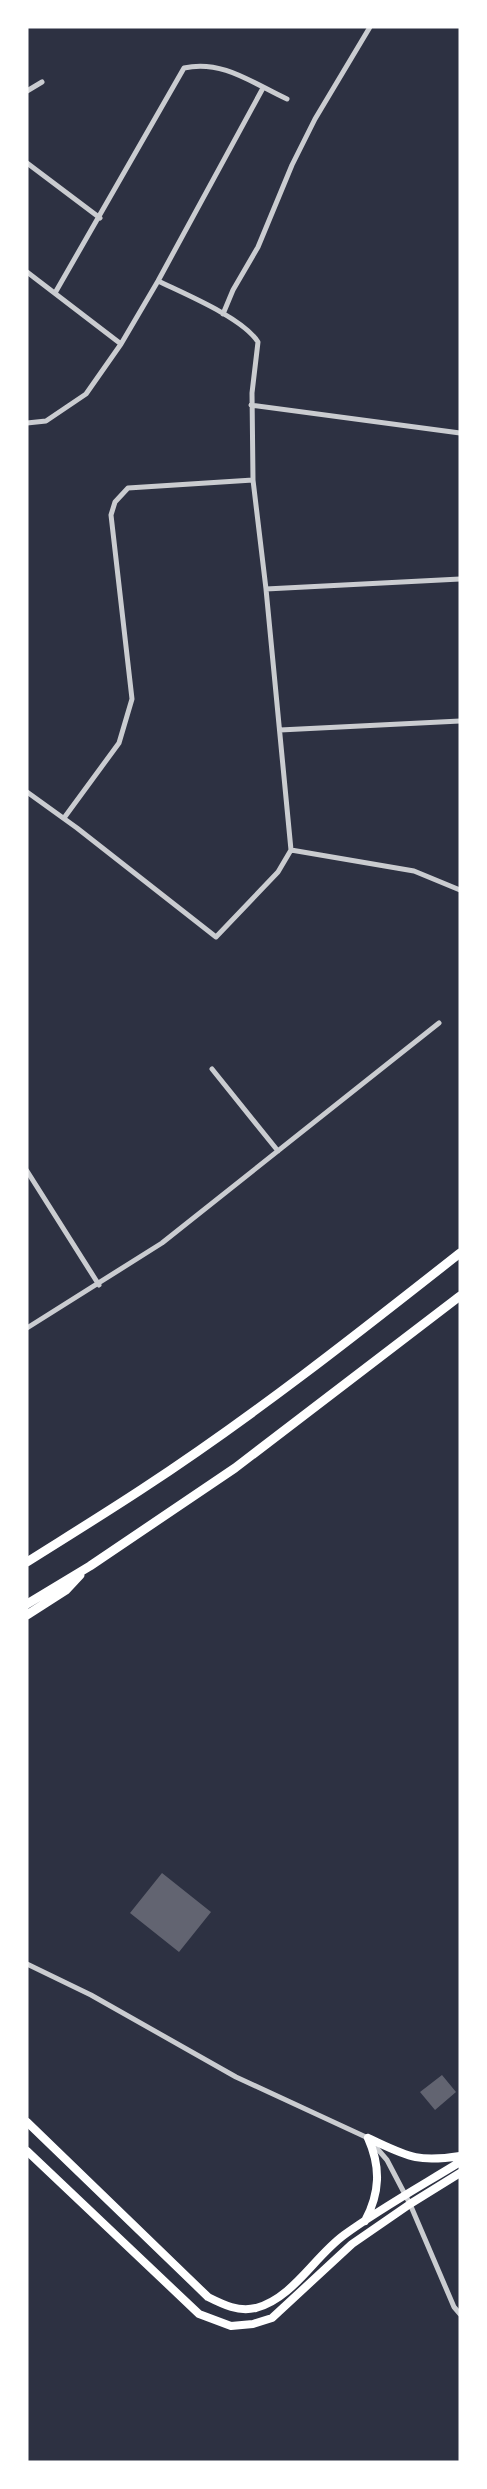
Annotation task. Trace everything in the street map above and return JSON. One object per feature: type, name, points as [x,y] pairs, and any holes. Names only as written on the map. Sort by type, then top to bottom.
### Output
[{"type":"highway","points":[[27,1562],[143,1489],[360,1332],[460,1254]]},
{"type":"highway","points":[[27,1604],[90,1566],[235,1468],[460,1296]]},
{"type":"highway","points":[[27,1615],[66,1590],[90,1566]]},
{"type":"main road","points":[[27,2122],[208,2297],[230,2307],[244,2310],[270,2302],[283,2294],[342,2236],[460,2173]]},
{"type":"main road","points":[[368,2138],[411,2158],[434,2160],[460,2156]]},
{"type":"main road","points":[[365,2222],[375,2202],[378,2182],[376,2157],[368,2138]]},
{"type":"main road","points":[[27,2151],[199,2314],[231,2326],[253,2324],[272,2318],[351,2244],[460,2162]]},
{"type":"street","points":[[223,314],[233,290],[258,247],[292,165],[315,119],[370,27]]},
{"type":"street","points":[[55,293],[184,68],[196,65],[226,69],[287,99]]},
{"type":"street","points":[[27,91],[42,82]]},
{"type":"street","points":[[27,423],[46,421],[86,394],[121,344],[263,88]]},
{"type":"street","points":[[27,163],[100,218]]},
{"type":"street","points":[[27,272],[121,344]]},
{"type":"street","points":[[27,792],[64,818],[216,937],[278,872],[291,850],[253,480],[251,405],[258,342],[254,335],[223,314],[158,280]]},
{"type":"street","points":[[251,405],[460,433]]},
{"type":"street","points":[[64,818],[119,742],[132,699],[111,515],[115,502],[128,488],[253,480]]},
{"type":"street","points":[[266,589],[460,579]]},
{"type":"street","points":[[280,730],[460,721]]},
{"type":"street","points":[[291,850],[414,871],[460,890]]},
{"type":"street","points":[[27,1329],[162,1243],[439,1023]]},
{"type":"street","points":[[212,1069],[278,1151]]},
{"type":"street","points":[[27,1171],[99,1285]]},
{"type":"street","points":[[27,1964],[91,1995],[236,2077],[368,2138],[387,2160],[408,2200],[454,2307],[460,2314]]},
{"type":"building","points":[[162,1873],[211,1912],[179,1952],[130,1913]]},
{"type":"building","points":[[442,2075],[456,2092],[435,2110],[420,2092]]}]
